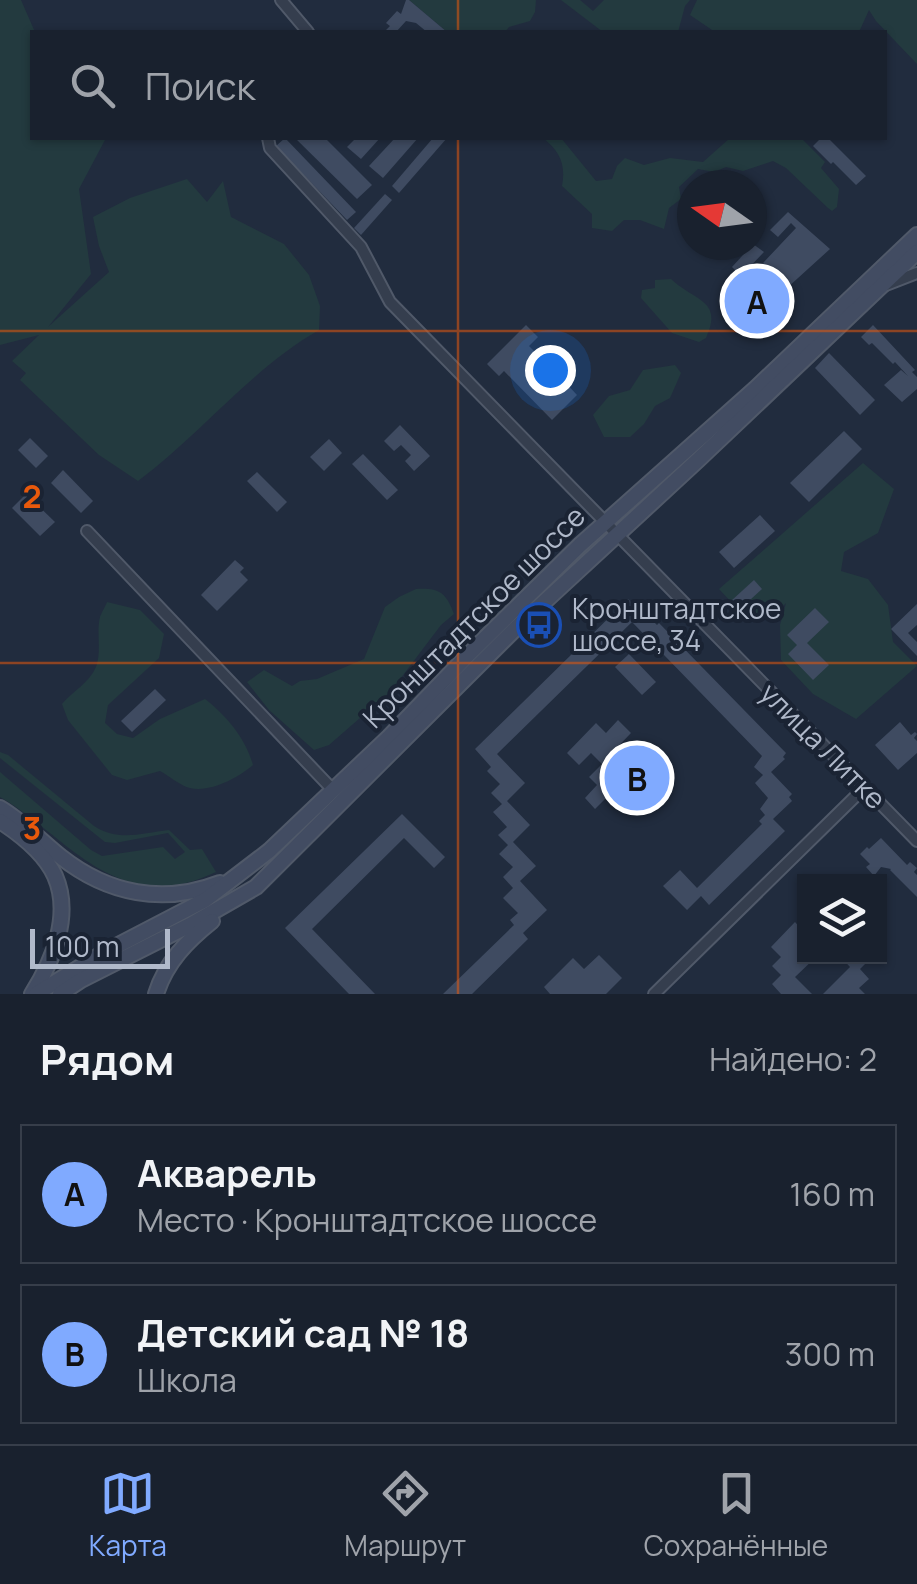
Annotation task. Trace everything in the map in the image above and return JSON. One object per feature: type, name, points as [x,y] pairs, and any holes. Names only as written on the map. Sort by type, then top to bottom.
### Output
[{"type":"main road","name":"Кронштадтское шоссе","points":[[34,994],[205,900],[240,875],[389,738],[604,522],[755,388],[917,235]]},
{"type":"main road","name":"Кронштадтское шоссе","points":[[60,994],[256,887],[507,637],[917,252]]},
{"type":"main road","points":[[0,808],[84,873],[128,892],[178,894],[240,875]]},
{"type":"main road","points":[[0,821],[38,852],[55,876],[62,912],[58,942],[34,994]]},
{"type":"main road","points":[[156,994],[169,965],[188,941],[256,887]]},
{"type":"street","points":[[281,0],[306,30]]},
{"type":"street","name":"улица Литке","points":[[268,140],[270,148],[361,248],[390,302],[917,841]]},
{"type":"street","points":[[881,287],[917,273]]},
{"type":"street","points":[[87,531],[333,790]]},
{"type":"street","points":[[654,994],[864,788]]},
{"type":"green space","points":[[0,0],[21,0],[34,30],[30,30],[30,140],[105,140],[79,189],[91,274],[48,327],[109,272],[93,217],[130,198],[187,179],[207,202],[223,181],[231,217],[284,244],[309,275],[320,306],[319,330],[271,363],[138,481],[99,455],[20,380],[26,373],[12,361],[39,335],[0,345]]},
{"type":"green space","points":[[409,0],[536,0],[530,21],[507,30],[445,30]]},
{"type":"green space","points":[[561,0],[580,0],[593,11],[604,0],[690,0],[679,30],[600,30]]},
{"type":"green space","points":[[697,0],[917,0],[917,64],[869,10],[860,30],[712,30],[690,15]]},
{"type":"green space","points":[[545,140],[563,140],[596,181],[612,179],[625,158],[644,165],[670,158],[703,162],[728,140],[803,140],[825,162],[821,168],[839,189],[837,207],[832,211],[786,168],[773,161],[746,170],[677,170],[677,202],[669,208],[664,229],[640,220],[624,220],[612,231],[592,228],[592,214],[562,186],[560,159]]},
{"type":"green space","points":[[671,279],[709,308],[711,325],[706,338],[699,342],[672,333],[641,298],[642,290],[655,288],[655,280]]},
{"type":"green space","points":[[675,365],[681,373],[670,398],[655,406],[630,437],[604,437],[593,415],[609,396],[630,390],[643,370]]},
{"type":"green space","points":[[863,463],[894,489],[878,533],[844,552],[841,571],[868,579],[888,605],[893,642],[917,666],[856,719],[813,694],[781,660],[780,625],[786,603],[770,619],[747,619],[719,589]]},
{"type":"green space","points":[[416,589],[441,593],[454,614],[441,625],[391,691],[329,745],[314,750],[269,710],[247,682],[264,670],[292,686],[364,659],[385,607]]},
{"type":"green space","points":[[107,602],[140,610],[164,634],[159,658],[108,705],[105,723],[117,734],[133,738],[160,719],[205,699],[234,728],[253,765],[224,783],[198,789],[160,771],[127,780],[112,775],[68,720],[62,704],[96,667],[100,616]]},
{"type":"green space","points":[[0,752],[103,831],[121,835],[169,830],[190,850],[202,849],[216,872],[190,882],[158,886],[108,873],[0,797],[0,772],[102,856],[163,847],[175,859],[185,852],[168,833],[105,842],[0,758]]},
{"type":"building","points":[[409,0],[445,30],[425,30],[406,21],[398,30],[386,30],[390,26],[386,23],[397,11],[401,14]]},
{"type":"building","points":[[287,140],[356,212],[347,220],[276,146]]},
{"type":"building","points":[[297,140],[327,140],[372,185],[357,199]]},
{"type":"building","points":[[354,140],[378,140],[361,159],[347,147]]},
{"type":"building","points":[[393,140],[416,140],[383,178],[369,166]]},
{"type":"building","points":[[431,140],[445,140],[399,193],[392,186]]},
{"type":"building","points":[[819,140],[830,140],[866,176],[856,185],[813,146]]},
{"type":"building","points":[[385,194],[392,200],[361,235],[354,228]]},
{"type":"building","points":[[788,212],[830,249],[787,288],[763,263],[796,228],[791,223],[778,237],[770,230]]},
{"type":"building","points":[[738,260],[756,260],[741,276],[732,267]]},
{"type":"building","points":[[775,290],[777,299],[740,311],[737,302]]},
{"type":"building","points":[[526,325],[538,337],[529,346],[559,376],[566,369],[571,374],[564,381],[577,395],[552,420],[504,371],[499,376],[487,364]]},
{"type":"building","points":[[873,325],[915,370],[912,372],[917,377],[917,389],[902,402],[884,385],[901,370],[908,376],[895,362],[861,337]]},
{"type":"building","points":[[829,353],[875,400],[860,415],[815,368]]},
{"type":"building","points":[[400,425],[430,456],[414,471],[405,461],[411,455],[401,445],[394,451],[384,441]]},
{"type":"building","points":[[844,431],[862,449],[809,502],[790,483]]},
{"type":"building","points":[[30,438],[48,456],[36,468],[18,450]]},
{"type":"building","points":[[329,439],[342,453],[324,471],[310,457]]},
{"type":"building","points":[[363,454],[398,490],[387,500],[352,464]]},
{"type":"building","points":[[63,470],[93,501],[81,513],[51,483]]},
{"type":"building","points":[[257,472],[287,502],[277,512],[247,481]]},
{"type":"building","points":[[26,494],[55,522],[40,536],[12,508]]},
{"type":"building","points":[[760,515],[775,531],[734,568],[719,552]]},
{"type":"building","points":[[235,560],[244,568],[240,572],[248,580],[217,611],[201,595]]},
{"type":"building","points":[[754,580],[762,589],[739,610],[731,601]]},
{"type":"building","points":[[628,599],[659,623],[786,753],[771,772],[792,794],[792,801],[773,819],[785,831],[709,905],[701,896],[687,910],[663,886],[680,870],[697,888],[762,824],[759,821],[765,815],[760,809],[768,798],[755,783],[763,775],[754,767],[762,756],[632,622],[497,754],[525,783],[507,801],[530,825],[513,842],[536,866],[520,881],[547,910],[523,933],[528,939],[472,994],[443,994],[514,925],[510,920],[518,913],[503,898],[513,888],[503,877],[513,867],[499,854],[508,845],[498,835],[507,827],[493,812],[502,804],[491,793],[500,784],[487,771],[491,767],[475,749]]},
{"type":"building","points":[[917,604],[917,625],[908,633],[917,642],[917,656],[891,629]]},
{"type":"building","points":[[815,608],[829,622],[807,643],[829,665],[813,680],[788,654],[797,645],[787,635]]},
{"type":"building","points":[[629,654],[656,682],[642,695],[615,667]]},
{"type":"building","points":[[155,689],[166,700],[132,732],[121,721]]},
{"type":"building","points":[[618,720],[631,733],[606,759],[617,770],[627,760],[639,771],[595,809],[585,798],[597,785],[589,777],[602,764],[591,753],[579,765],[567,753],[596,723],[606,733]]},
{"type":"building","points":[[900,722],[911,735],[917,734],[917,753],[898,770],[875,745]]},
{"type":"building","points":[[402,814],[445,857],[434,868],[404,838],[312,929],[375,994],[349,994],[285,928]]},
{"type":"building","points":[[881,838],[907,865],[910,862],[917,868],[917,897],[891,869],[881,867],[872,874],[866,867],[870,864],[860,854]]},
{"type":"building","points":[[795,922],[797,964],[809,964],[795,977],[812,994],[781,994],[772,984],[781,975],[772,966],[781,957],[771,947]]},
{"type":"building","points":[[599,955],[622,978],[606,994],[550,994],[544,987],[573,958],[584,969]]},
{"type":"building","points":[[847,964],[865,964],[860,969],[869,979],[859,988],[865,994],[823,994],[850,967]]},
{"type":"place","name":"Акварель","points":[[757,301]]},
{"type":"place","name":"Кронштадтское шоссе, 34","points":[[539,625]]},
{"type":"place","name":"Детский сад № 18","points":[[637,778]]}]
